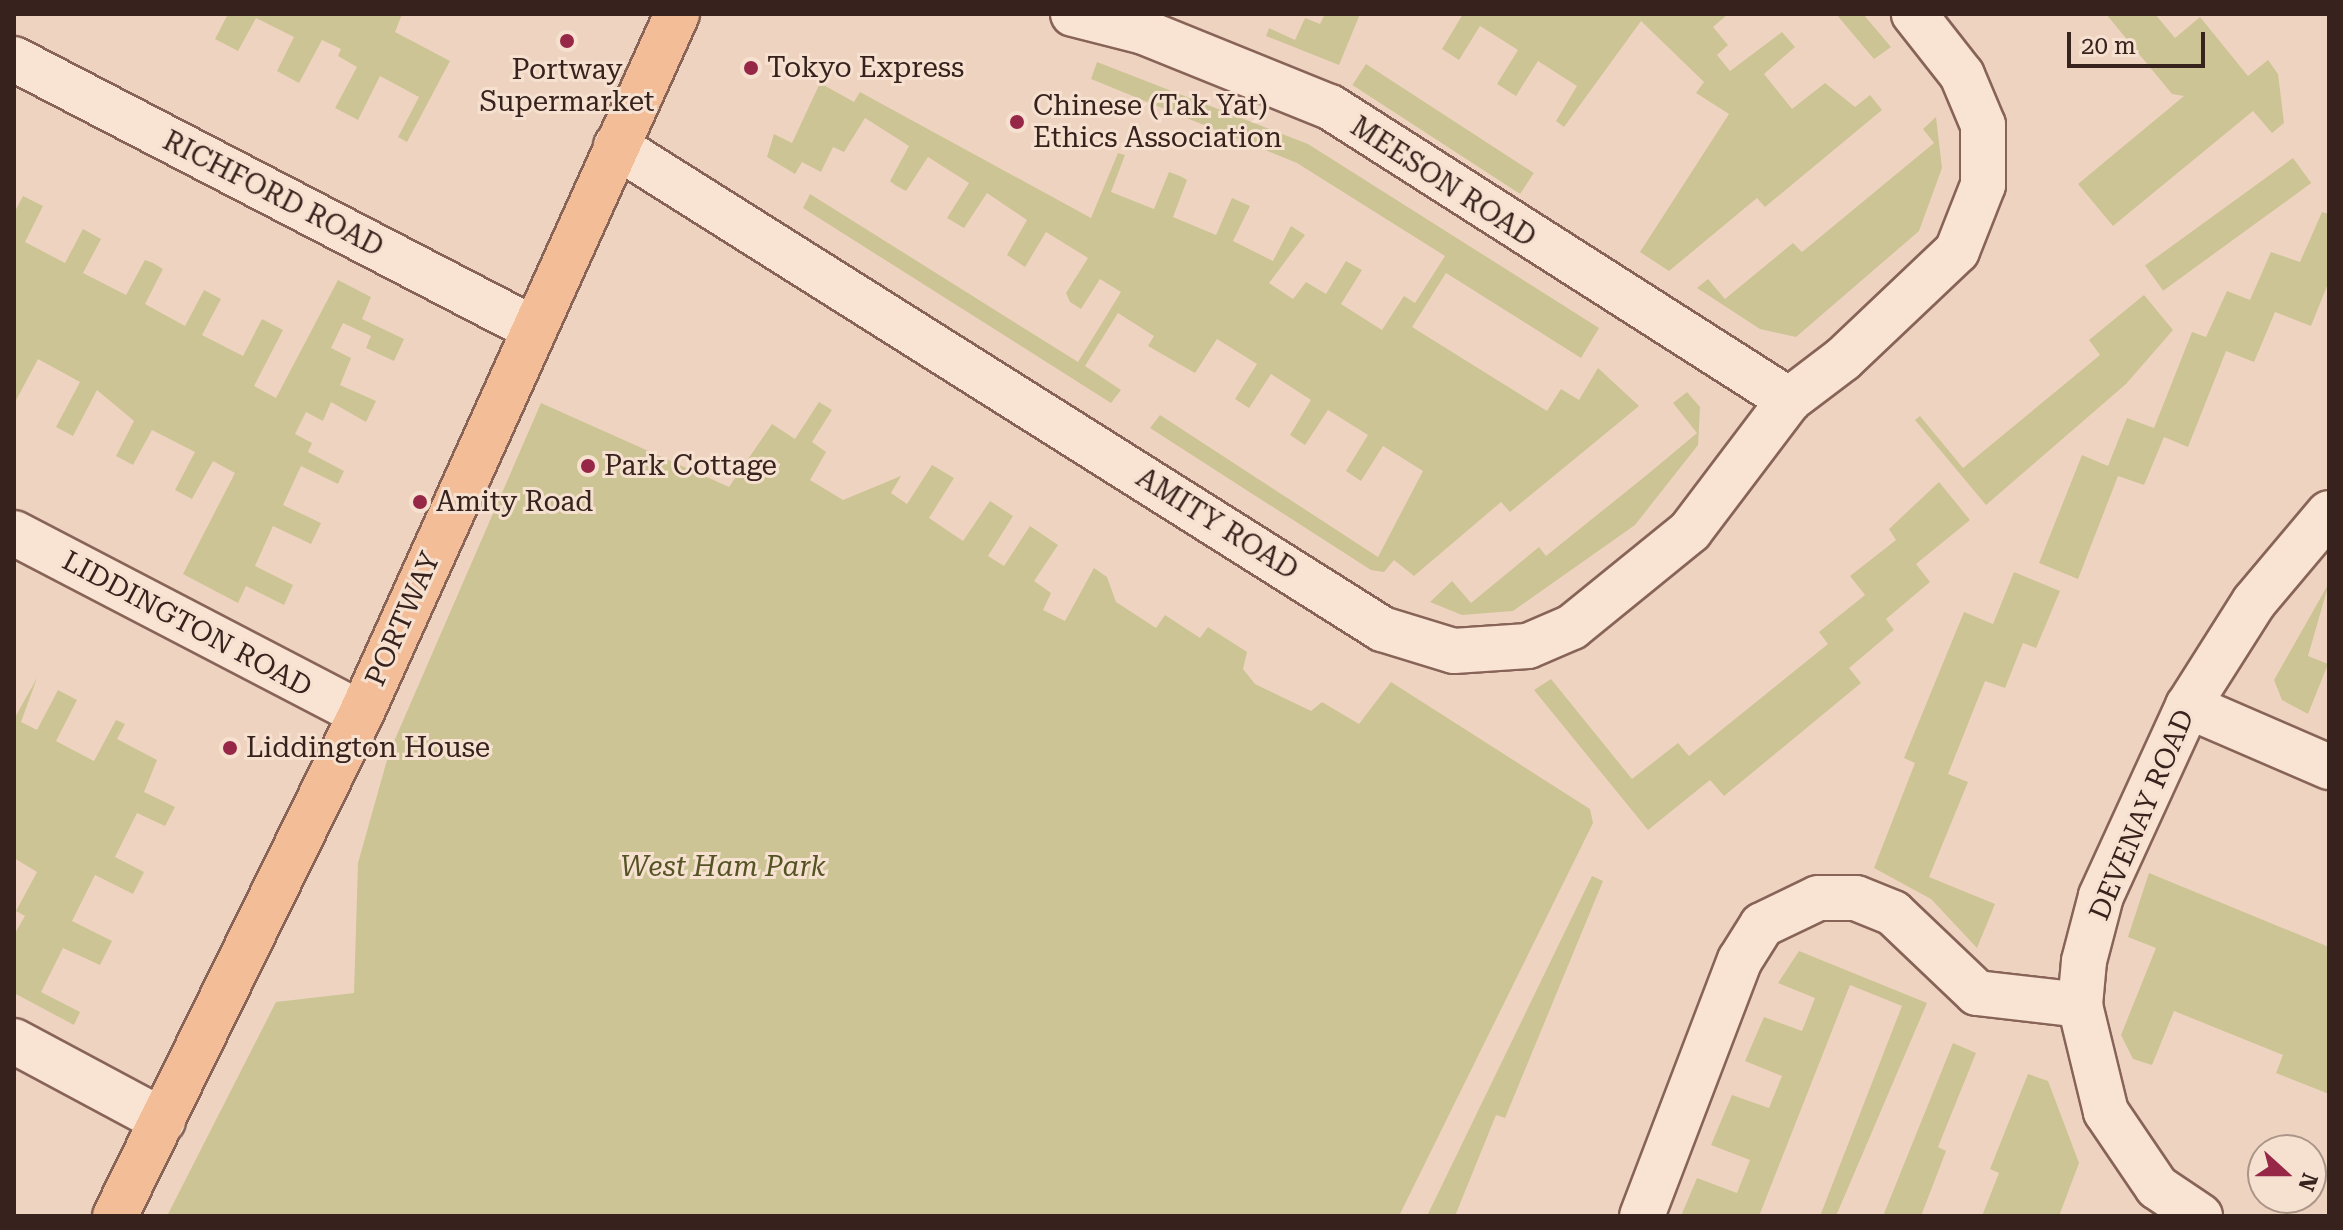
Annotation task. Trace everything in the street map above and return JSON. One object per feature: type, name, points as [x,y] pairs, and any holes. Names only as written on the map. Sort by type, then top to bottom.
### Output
[{"type":"main road","name":"PORTWAY","points":[[115,1216],[361,714],[532,328],[677,14]]},
{"type":"street","name":"MEESON ROAD","points":[[1073,14],[1148,23],[1330,107],[1789,400]]},
{"type":"street","name":"AMITY ROAD","points":[[616,146],[1382,629],[1420,645],[1528,646],[1572,627],[1690,531],[1789,400],[1937,276],[1957,251],[1983,185],[1983,125],[1962,75],[1914,14]]},
{"type":"street","name":"RICHFORD ROAD","points":[[14,59],[532,328]]},
{"type":"street","name":"DEVENAY ROAD","points":[[2200,1216],[2157,1187],[2106,1112],[2080,1005],[2101,896],[2188,706],[2254,602],[2329,513]]},
{"type":"street","name":"LIDDINGTON ROAD","points":[[14,533],[361,714]]},
{"type":"street","points":[[2188,706],[2329,767]]},
{"type":"street","points":[[1642,1216],[1740,960],[1762,925],[1790,911],[1818,898],[1856,898],[1893,913],[1977,993],[2080,1005]]},
{"type":"street","points":[[14,1041],[163,1121]]},
{"type":"green space","points":[[228,14],[402,14],[395,32],[450,61],[407,142],[398,137],[419,97],[380,76],[358,120],[335,108],[357,67],[338,56],[341,49],[322,40],[299,83],[277,71],[294,37],[256,18],[238,51],[215,39]]},
{"type":"green space","points":[[1325,14],[1360,14],[1339,65],[1266,36],[1269,28],[1295,40],[1305,18],[1320,24]]},
{"type":"green space","points":[[1463,14],[1728,14],[1713,27],[1728,45],[1717,55],[1730,71],[1782,32],[1795,47],[1764,74],[1792,109],[1825,83],[1855,107],[1870,95],[1882,110],[1765,207],[1757,198],[1669,271],[1640,252],[1729,114],[1696,93],[1704,82],[1641,21],[1564,127],[1556,121],[1577,86],[1538,61],[1516,96],[1497,84],[1518,50],[1480,26],[1459,60],[1442,49]]},
{"type":"green space","points":[[1836,14],[1863,14],[1891,47],[1874,59]]},
{"type":"green space","points":[[2106,14],[2155,14],[2175,38],[2200,17],[2248,76],[2268,60],[2278,74],[2284,123],[2272,133],[2253,111],[2113,226],[2078,184],[2184,96],[2172,94]]},
{"type":"green space","points":[[1097,62],[1308,144],[1599,328],[1581,358],[1446,273],[1412,327],[1547,411],[1561,389],[1579,400],[1598,368],[1639,406],[1510,512],[1501,502],[1414,576],[1394,560],[1384,572],[1371,570],[1150,428],[1160,415],[1378,557],[1423,471],[1383,446],[1361,481],[1346,471],[1368,435],[1328,410],[1305,445],[1290,435],[1311,400],[1271,374],[1249,408],[1235,399],[1257,364],[1217,339],[1195,373],[1148,346],[1154,336],[1118,313],[1085,366],[1121,390],[1111,403],[803,208],[810,194],[1078,362],[1121,292],[1100,279],[1081,309],[1070,302],[1066,293],[1088,258],[1046,232],[1025,267],[1007,255],[1027,220],[987,193],[964,228],[947,218],[969,183],[928,157],[906,191],[895,185],[890,181],[909,146],[865,118],[844,152],[833,147],[821,172],[802,162],[795,174],[767,157],[774,134],[792,143],[820,83],[854,102],[860,92],[1091,218],[1118,153],[1125,155],[1111,192],[1154,209],[1169,172],[1180,176],[1187,180],[1173,217],[1216,235],[1232,198],[1250,206],[1233,241],[1273,261],[1291,226],[1305,235],[1269,283],[1293,299],[1306,282],[1326,294],[1346,261],[1362,270],[1341,304],[1382,330],[1404,296],[1415,303],[1445,256],[1297,163],[1091,79]]},
{"type":"green space","points":[[1366,64],[1534,173],[1520,194],[1352,85]]},
{"type":"green space","points":[[1936,117],[1942,168],[1919,231],[1796,337],[1760,329],[1697,288],[1708,279],[1725,299],[1793,243],[1802,252],[1934,143],[1923,129]]},
{"type":"green space","points":[[2293,158],[2311,183],[2163,291],[2145,266]]},
{"type":"green space","points":[[23,196],[43,206],[25,242],[65,263],[83,229],[101,239],[83,273],[126,295],[145,260],[153,263],[163,269],[145,304],[185,326],[204,290],[221,299],[202,335],[243,356],[262,319],[283,330],[254,386],[276,398],[338,280],[371,297],[362,319],[404,339],[394,361],[366,348],[371,336],[343,323],[331,348],[351,358],[340,385],[376,401],[366,422],[331,402],[323,421],[306,412],[295,434],[312,443],[308,452],[344,471],[338,484],[301,466],[283,505],[321,523],[311,544],[273,526],[255,566],[293,585],[284,605],[246,586],[238,603],[183,574],[235,473],[213,461],[192,499],[175,490],[195,452],[152,430],[133,465],[116,456],[134,421],[97,390],[73,436],[56,427],[80,382],[38,359],[14,404],[14,213]]},
{"type":"green space","points":[[2322,212],[2329,214],[2329,281],[2311,326],[2275,312],[2254,362],[2226,351],[2188,447],[2164,437],[2144,485],[2118,476],[2078,579],[2039,563],[2082,455],[2108,466],[2127,418],[2154,428],[2192,332],[2206,337],[2227,291],[2250,300],[2271,252],[2300,262]]},
{"type":"green space","points":[[2144,295],[2173,330],[2126,384],[1986,505],[1915,420],[1920,416],[1963,468],[2100,355],[2089,340]]},
{"type":"green space","points":[[1687,392],[1700,407],[1698,445],[1635,525],[1513,611],[1462,615],[1430,602],[1452,581],[1471,603],[1539,547],[1546,556],[1648,474],[1697,433],[1673,403]]},
{"type":"green space","name":"West Ham Park","points":[[819,402],[832,410],[812,442],[826,452],[810,480],[843,500],[901,476],[891,493],[907,504],[932,465],[954,478],[929,518],[963,541],[990,501],[1013,516],[988,556],[1004,566],[1030,526],[1058,545],[1034,581],[1051,593],[1043,610],[1065,621],[1094,568],[1107,577],[1116,602],[1156,628],[1165,615],[1200,638],[1208,627],[1247,652],[1243,669],[1255,684],[1311,711],[1322,702],[1359,724],[1391,682],[1590,809],[1593,823],[1399,1216],[167,1216],[276,1002],[354,993],[358,863],[389,753],[541,403],[729,487],[772,424],[795,439]]},
{"type":"green space","points":[[1939,482],[1970,520],[1916,564],[1930,582],[1886,619],[1894,630],[1849,668],[1861,683],[1724,796],[1710,780],[1648,830],[1534,690],[1551,679],[1632,779],[1678,743],[1689,756],[1828,644],[1819,632],[1865,595],[1850,576],[1896,540],[1889,529]]},
{"type":"green space","points":[[2014,572],[2060,591],[2036,648],[2023,643],[2005,688],[1985,681],[1948,774],[1968,782],[1929,877],[1995,904],[1977,948],[1931,899],[1874,868],[1915,763],[1904,758],[1964,612],[1993,624]]},
{"type":"green space","points":[[2329,583],[2308,656],[2328,664],[2308,714],[2282,700],[2274,680]]},
{"type":"green space","points":[[37,678],[21,722],[37,730],[58,690],[77,700],[56,741],[94,761],[116,720],[125,724],[117,739],[157,760],[144,792],[175,807],[165,826],[137,813],[115,857],[144,872],[133,894],[95,875],[72,921],[112,941],[100,965],[63,948],[41,992],[80,1012],[74,1025],[14,993],[14,935],[25,916],[16,911],[37,872],[14,858],[14,719]]},
{"type":"green space","points":[[2149,873],[2329,947],[2329,1094],[2276,1073],[2283,1055],[2174,1011],[2152,1065],[2133,1059],[2121,1035],[2156,948],[2128,937]]},
{"type":"green space","points":[[1592,876],[1603,881],[1505,1118],[1496,1115],[1455,1216],[1427,1216]]},
{"type":"green space","points":[[1799,951],[1927,1003],[1836,1216],[1820,1216],[1902,1006],[1850,985],[1759,1216],[1681,1216],[1697,1178],[1737,1193],[1750,1160],[1711,1145],[1732,1095],[1769,1108],[1782,1076],[1745,1061],[1764,1017],[1802,1031],[1815,998],[1778,983]]},
{"type":"green space","points":[[1953,1043],[1976,1053],[1938,1147],[1946,1151],[1921,1216],[1883,1216]]},
{"type":"green space","points":[[2028,1074],[2048,1081],[2079,1163],[2059,1216],[1982,1216],[1999,1173],[1990,1169]]},
{"type":"place","name":"Portway Supermarket","points":[[567,41]]},
{"type":"place","name":"Tokyo Express","points":[[751,68]]},
{"type":"place","name":"Chinese (Tak Yat) Ethics Association","points":[[1017,122]]},
{"type":"place","name":"Park Cottage","points":[[588,466]]},
{"type":"place","name":"Amity Road","points":[[420,502]]},
{"type":"place","name":"Liddington House","points":[[230,748]]}]
